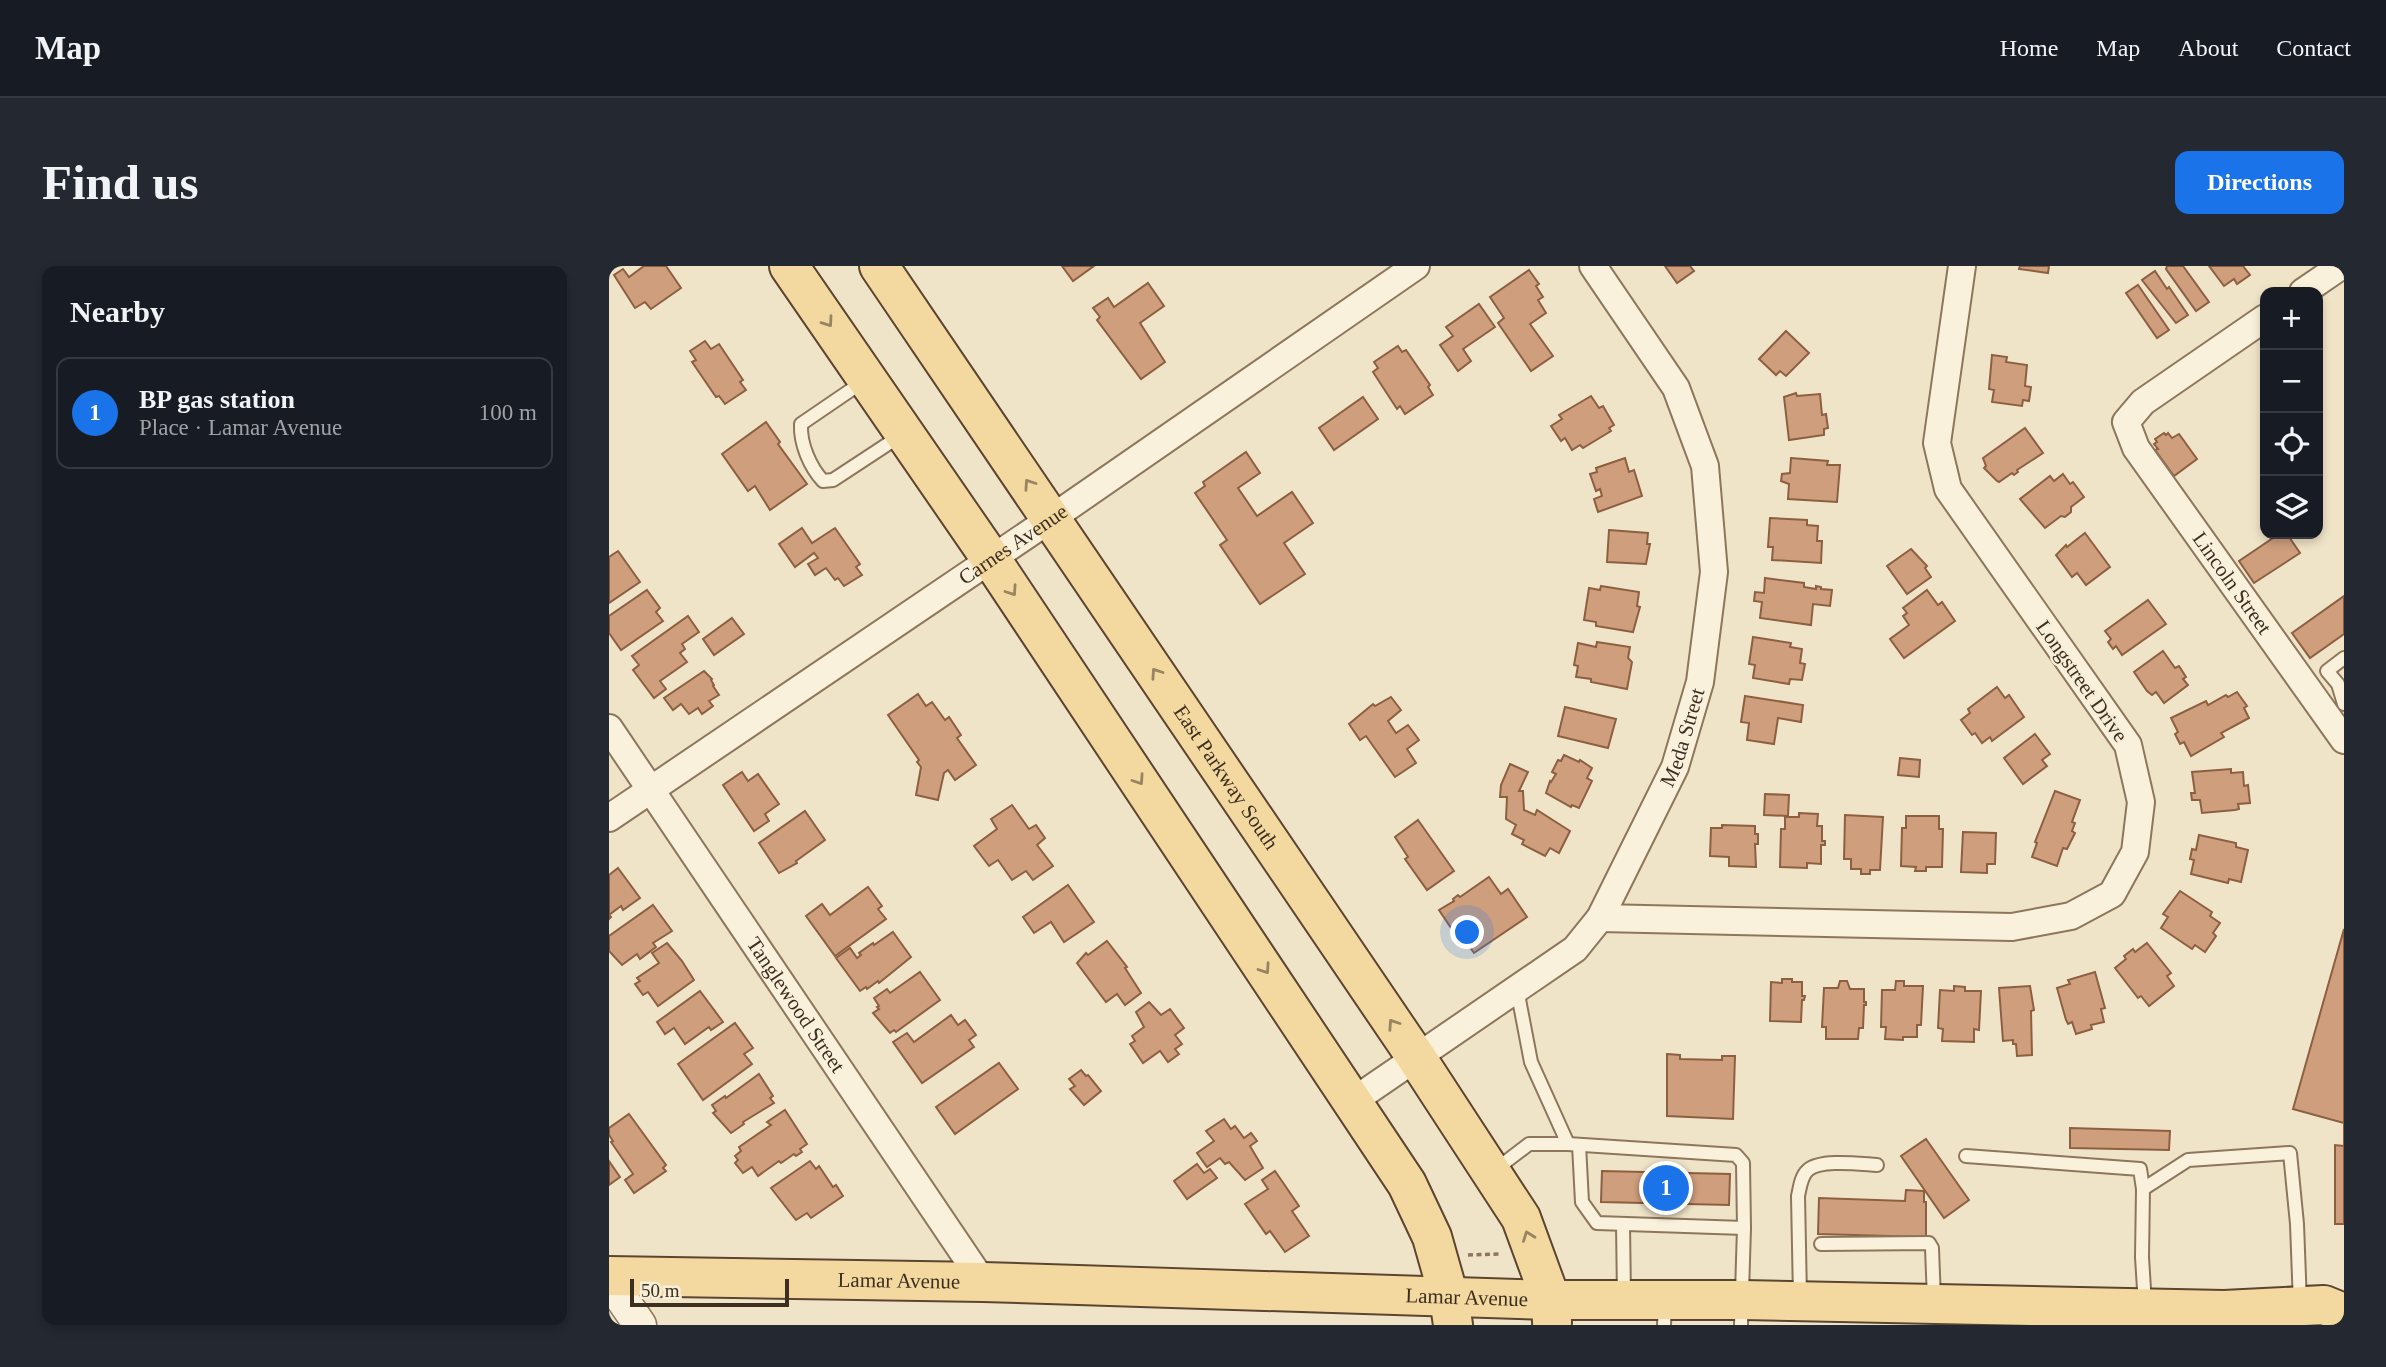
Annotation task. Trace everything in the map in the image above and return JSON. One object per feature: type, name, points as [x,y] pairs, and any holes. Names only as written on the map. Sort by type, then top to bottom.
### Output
[{"type":"main road","points":[[789,266],[991,559],[1406,1184],[1432,1237],[1451,1311]]},
{"type":"main road","name":"East Parkway South","points":[[879,266],[1492,1172],[1521,1218],[1552,1313]]},
{"type":"main road","name":"Lamar Avenue","points":[[609,1278],[983,1282],[1451,1311],[1552,1313],[1641,1310],[1742,1312],[1800,1301],[2145,1309],[2224,1317],[2328,1304]]},
{"type":"street","name":"Carnes Avenue","points":[[609,818],[1052,518],[1416,266]]},
{"type":"street","name":"Meda Street","points":[[1353,1101],[1575,949],[1600,918],[1675,767],[1700,682],[1714,572],[1705,466],[1676,388],[1593,266]]},
{"type":"street","name":"Longstreet Drive","points":[[1600,918],[2012,927],[2071,916],[2112,894],[2135,852],[2141,802],[2128,745],[1948,489],[1937,443],[1962,266]]},
{"type":"street","points":[[2310,287],[2341,266]]},
{"type":"street","name":"Lincoln Street","points":[[2260,321],[2143,402],[2126,422],[2136,448],[2341,718]]},
{"type":"street","name":"Tanglewood Street","points":[[609,728],[983,1282]]},
{"type":"street","points":[[609,1278],[641,1325]]},
{"type":"lane","points":[[867,379],[800,424],[806,453],[817,475],[823,481],[833,480],[904,433]]},
{"type":"lane","points":[[2341,718],[2339,684],[2327,671],[2344,658]]},
{"type":"lane","points":[[1517,989],[1531,1062],[1573,1144],[1582,1202],[1597,1223],[1744,1228]]},
{"type":"lane","points":[[1492,1172],[1529,1144],[1573,1144],[1736,1155],[1743,1163],[1742,1312]]},
{"type":"lane","points":[[2143,1189],[2189,1160],[2290,1153],[2297,1224],[2328,1304]]},
{"type":"lane","points":[[1966,1156],[2140,1169],[2143,1189],[2145,1309]]},
{"type":"lane","points":[[1800,1301],[1798,1196],[1801,1180],[1807,1171],[1819,1164],[1877,1165]]},
{"type":"lane","points":[[1623,1224],[1641,1310]]},
{"type":"lane","points":[[1821,1244],[1929,1243],[1932,1248],[1934,1304]]},
{"type":"path","points":[[1459,1255],[1513,1254]]},
{"type":"building","points":[[644,266],[666,266],[681,288],[651,309],[645,302],[635,308],[614,275],[623,269],[629,277]]},
{"type":"building","points":[[1062,266],[1094,266],[1073,281]]},
{"type":"building","points":[[1665,266],[1690,266],[1694,271],[1677,283]]},
{"type":"building","points":[[2020,266],[2049,266],[2048,273],[2019,269]]},
{"type":"building","points":[[2167,266],[2183,266],[2209,302],[2196,311],[2166,269]]},
{"type":"building","points":[[2209,266],[2243,266],[2250,275],[2237,284],[2234,279],[2224,286]]},
{"type":"building","points":[[1529,270],[1539,284],[1536,286],[1543,297],[1538,300],[1546,313],[1530,324],[1553,356],[1531,371],[1498,323],[1504,318],[1490,297]]},
{"type":"building","points":[[2155,271],[2188,315],[2176,323],[2142,280]]},
{"type":"building","points":[[1148,283],[1164,306],[1140,323],[1165,362],[1141,379],[1097,320],[1100,317],[1093,308],[1108,298],[1114,307]]},
{"type":"building","points":[[2138,285],[2169,330],[2157,338],[2126,293]]},
{"type":"building","points":[[1479,304],[1495,327],[1463,349],[1471,361],[1458,371],[1440,345],[1453,336],[1446,327]]},
{"type":"building","points":[[1786,331],[1809,353],[1786,376],[1780,371],[1776,375],[1759,359]]},
{"type":"building","points":[[705,341],[711,349],[719,344],[743,380],[740,382],[746,390],[725,404],[719,396],[716,397],[692,362],[696,360],[690,351]]},
{"type":"building","points":[[1398,346],[1402,352],[1406,350],[1430,385],[1428,387],[1433,395],[1405,414],[1400,406],[1397,409],[1373,372],[1378,368],[1374,362]]},
{"type":"building","points":[[1992,355],[2007,357],[2006,362],[2027,365],[2025,386],[2031,387],[2029,401],[2023,400],[2022,406],[1992,402],[1994,390],[1989,389]]},
{"type":"building","points":[[1796,393],[1797,396],[1820,394],[1822,415],[1826,414],[1828,428],[1824,429],[1824,435],[1789,440],[1784,397]]},
{"type":"building","points":[[1591,396],[1599,408],[1603,406],[1614,425],[1609,428],[1611,431],[1583,448],[1580,445],[1572,450],[1565,438],[1561,441],[1551,426],[1562,419],[1559,415]]},
{"type":"building","points":[[1363,397],[1378,419],[1334,450],[1319,428]]},
{"type":"building","points":[[766,422],[780,442],[778,444],[807,484],[770,510],[755,486],[748,491],[722,454]]},
{"type":"building","points":[[2025,428],[2043,453],[2017,470],[2014,475],[2012,473],[1997,481],[1984,468],[1986,466],[1983,458]]},
{"type":"building","points":[[2168,433],[2172,438],[2179,434],[2197,459],[2174,476],[2155,450],[2158,449],[2154,444],[2157,442],[2155,439]]},
{"type":"building","points":[[1246,452],[1260,473],[1238,488],[1257,516],[1292,492],[1313,523],[1284,543],[1305,574],[1260,604],[1220,545],[1227,540],[1195,493],[1205,486],[1203,482]]},
{"type":"building","points":[[1625,458],[1629,472],[1634,470],[1642,496],[1598,512],[1594,499],[1602,496],[1600,489],[1596,491],[1590,474],[1597,472],[1596,468]]},
{"type":"building","points":[[1791,458],[1828,461],[1827,465],[1840,465],[1837,502],[1788,499],[1789,484],[1781,481],[1782,474],[1790,473]]},
{"type":"building","points":[[2063,474],[2084,497],[2071,507],[2071,512],[2065,517],[2061,516],[2045,528],[2020,499],[2050,476],[2054,481]]},
{"type":"building","points":[[1770,518],[1807,520],[1807,525],[1818,526],[1817,541],[1822,541],[1821,563],[1772,560],[1773,547],[1768,547]]},
{"type":"building","points":[[802,528],[812,543],[835,528],[860,564],[856,567],[862,575],[844,586],[838,578],[835,580],[826,568],[815,575],[808,564],[818,558],[814,553],[795,567],[779,544]]},
{"type":"building","points":[[1609,530],[1648,533],[1647,544],[1650,544],[1646,564],[1607,562]]},
{"type":"building","points":[[2085,533],[2110,567],[2086,585],[2077,573],[2072,577],[2056,555]]},
{"type":"building","points":[[2272,539],[2290,539],[2300,553],[2254,583],[2239,561]]},
{"type":"building","points":[[1911,549],[1927,566],[1925,568],[1931,577],[1907,594],[1887,566]]},
{"type":"building","points":[[618,551],[640,582],[609,603],[609,557]]},
{"type":"building","points":[[1765,578],[1832,590],[1830,606],[1813,604],[1811,625],[1760,618],[1762,602],[1754,601],[1755,592],[1764,593]]},
{"type":"building","points":[[1601,586],[1639,592],[1637,606],[1640,607],[1633,632],[1596,626],[1596,622],[1584,620],[1589,588],[1600,590]]},
{"type":"building","points":[[647,590],[660,608],[656,612],[663,621],[621,650],[609,633],[609,616]]},
{"type":"building","points":[[1927,590],[1938,605],[1942,602],[1955,621],[1904,658],[1890,639],[1909,625],[1903,616],[1907,613],[1903,608]]},
{"type":"building","points":[[2344,596],[2344,634],[2310,658],[2292,633]]},
{"type":"building","points":[[2148,600],[2166,624],[2122,655],[2116,646],[2113,649],[2108,642],[2111,639],[2105,631]]},
{"type":"building","points":[[688,616],[699,632],[682,644],[685,649],[680,653],[687,662],[660,681],[666,689],[654,698],[633,670],[639,665],[632,656]]},
{"type":"building","points":[[732,618],[744,634],[714,655],[703,639]]},
{"type":"building","points":[[1753,637],[1791,643],[1790,647],[1802,649],[1800,663],[1805,664],[1802,680],[1790,679],[1789,684],[1753,678],[1755,665],[1749,664]]},
{"type":"building","points":[[1597,642],[1630,647],[1628,658],[1632,662],[1627,689],[1576,677],[1578,666],[1574,665],[1578,643],[1596,647]]},
{"type":"building","points":[[2163,651],[2175,668],[2179,666],[2188,685],[2164,703],[2156,692],[2152,695],[2147,691],[2134,672]]},
{"type":"building","points":[[704,671],[712,679],[719,695],[709,701],[713,706],[702,714],[698,708],[689,714],[681,704],[673,710],[664,698]]},
{"type":"building","points":[[1997,687],[2005,698],[2009,695],[2024,717],[1992,741],[1990,737],[1982,743],[1961,720],[1970,713],[1968,709]]},
{"type":"building","points":[[2237,692],[2247,706],[2244,708],[2249,718],[2221,733],[2224,737],[2191,756],[2184,742],[2180,744],[2171,718],[2206,701],[2208,705]]},
{"type":"building","points":[[918,694],[926,706],[932,702],[945,720],[949,717],[961,735],[957,738],[976,765],[955,780],[948,770],[944,773],[938,800],[916,795],[921,767],[917,762],[919,760],[888,715]]},
{"type":"building","points":[[1745,696],[1803,705],[1801,722],[1778,718],[1774,744],[1747,740],[1749,723],[1741,722]]},
{"type":"building","points":[[1391,697],[1401,710],[1388,721],[1396,733],[1408,725],[1419,740],[1407,749],[1416,763],[1395,777],[1366,736],[1360,740],[1349,724],[1373,704],[1375,706]]},
{"type":"building","points":[[1565,707],[1616,719],[1608,748],[1558,736]]},
{"type":"building","points":[[2035,734],[2050,754],[2042,760],[2047,766],[2023,784],[2004,758]]},
{"type":"building","points":[[1564,755],[1579,762],[1580,760],[1592,768],[1587,778],[1592,781],[1579,808],[1572,805],[1571,807],[1546,793],[1556,774],[1552,772]]},
{"type":"building","points":[[1900,758],[1920,760],[1919,777],[1898,775]]},
{"type":"building","points":[[1510,764],[1528,772],[1519,791],[1523,791],[1524,810],[1535,815],[1537,810],[1570,831],[1559,853],[1550,848],[1545,856],[1522,844],[1524,840],[1512,834],[1516,825],[1506,819],[1507,797],[1500,797],[1501,785]]},
{"type":"building","points":[[2231,769],[2231,773],[2243,772],[2244,786],[2248,785],[2250,803],[2238,804],[2239,809],[2235,810],[2202,813],[2200,800],[2192,800],[2191,793],[2195,793],[2192,772]]},
{"type":"building","points":[[742,772],[748,781],[758,774],[779,804],[765,814],[769,821],[754,831],[723,785]]},
{"type":"building","points":[[2055,791],[2080,800],[2072,822],[2075,823],[2072,831],[2075,833],[2067,849],[2063,848],[2057,866],[2032,857],[2037,843],[2035,842]]},
{"type":"building","points":[[1765,794],[1789,795],[1788,816],[1764,815]]},
{"type":"building","points":[[1012,805],[1029,829],[1036,825],[1045,838],[1037,845],[1053,866],[1033,880],[1026,871],[1012,880],[998,860],[989,866],[974,846],[997,829],[991,819]]},
{"type":"building","points":[[805,811],[825,840],[796,861],[797,863],[779,873],[759,843]]},
{"type":"building","points":[[1799,813],[1818,814],[1817,826],[1822,826],[1822,841],[1825,841],[1825,845],[1821,845],[1821,864],[1807,863],[1807,868],[1780,867],[1781,829],[1785,829],[1785,817],[1799,817]]},
{"type":"building","points":[[1845,815],[1883,817],[1880,870],[1861,874],[1861,869],[1851,869],[1851,859],[1844,859]]},
{"type":"building","points":[[1906,816],[1939,816],[1939,829],[1943,829],[1942,867],[1926,867],[1926,871],[1915,871],[1916,867],[1901,866],[1902,828],[1906,828]]},
{"type":"building","points":[[1418,820],[1454,871],[1427,890],[1405,859],[1408,857],[1395,837]]},
{"type":"building","points":[[1722,825],[1755,826],[1755,834],[1758,834],[1758,844],[1755,844],[1756,867],[1729,866],[1729,857],[1710,856],[1711,828],[1722,828]]},
{"type":"building","points":[[1963,832],[1996,833],[1995,864],[1987,864],[1987,873],[1961,872]]},
{"type":"building","points":[[2199,835],[2236,843],[2236,847],[2248,850],[2241,882],[2229,879],[2228,883],[2191,874],[2194,860],[2190,859],[2192,849],[2196,850]]},
{"type":"building","points":[[618,868],[640,898],[623,910],[621,906],[609,915],[609,875]]},
{"type":"building","points":[[1489,877],[1501,894],[1508,889],[1527,917],[1474,953],[1461,935],[1457,937],[1439,910]]},
{"type":"building","points":[[1068,885],[1094,922],[1064,942],[1051,922],[1034,933],[1023,917]]},
{"type":"building","points":[[868,887],[882,906],[878,909],[886,919],[835,956],[806,916],[822,904],[830,915]]},
{"type":"building","points":[[2180,891],[2212,912],[2210,916],[2220,923],[2213,933],[2216,936],[2205,952],[2195,945],[2192,949],[2161,928],[2168,917],[2163,914]]},
{"type":"building","points":[[653,905],[672,931],[653,943],[656,947],[640,959],[637,954],[622,965],[609,951],[609,936]]},
{"type":"building","points":[[2344,929],[2344,1123],[2293,1109]]},
{"type":"building","points":[[893,932],[911,957],[879,983],[878,981],[860,991],[836,958],[850,948],[857,958],[861,955],[859,953]]},
{"type":"building","points":[[1107,941],[1127,967],[1125,968],[1141,993],[1125,1005],[1117,994],[1106,1002],[1077,963],[1086,953],[1088,955]]},
{"type":"building","points":[[667,943],[694,980],[658,1006],[648,992],[643,995],[635,984],[640,981],[637,978],[659,963],[652,953]]},
{"type":"building","points":[[2147,943],[2171,973],[2167,976],[2174,986],[2149,1006],[2141,996],[2138,998],[2115,968],[2126,959],[2124,956]]},
{"type":"building","points":[[920,972],[940,1000],[896,1032],[894,1030],[890,1033],[873,1013],[879,1009],[874,998],[887,989],[890,993]]},
{"type":"building","points":[[2095,972],[2105,1008],[2101,1009],[2104,1022],[2091,1025],[2092,1029],[2076,1034],[2072,1022],[2068,1024],[2066,1020],[2057,988],[2070,984],[2068,980]]},
{"type":"building","points":[[1782,979],[1802,982],[1802,996],[1805,996],[1802,1000],[1801,1022],[1770,1021],[1771,982],[1782,983]]},
{"type":"building","points":[[1840,981],[1847,981],[1850,989],[1864,989],[1866,1005],[1863,1028],[1859,1028],[1858,1039],[1826,1039],[1826,1027],[1822,1027],[1824,988],[1838,988]]},
{"type":"building","points":[[1896,981],[1904,981],[1904,986],[1923,986],[1921,1025],[1917,1025],[1917,1037],[1903,1037],[1903,1040],[1885,1039],[1886,1027],[1881,1027],[1882,990],[1895,990]]},
{"type":"building","points":[[1954,986],[1965,987],[1965,991],[1981,991],[1979,1030],[1974,1029],[1974,1042],[1942,1041],[1943,1029],[1938,1028],[1940,990],[1954,991]]},
{"type":"building","points":[[2030,986],[2034,1010],[2031,1011],[2032,1055],[2017,1056],[2013,1040],[2003,1041],[1999,988]]},
{"type":"building","points":[[700,991],[723,1022],[711,1030],[709,1027],[685,1044],[674,1028],[665,1034],[657,1022]]},
{"type":"building","points":[[1149,1002],[1161,1015],[1170,1009],[1184,1028],[1175,1035],[1182,1044],[1175,1049],[1179,1054],[1168,1062],[1160,1051],[1143,1063],[1130,1044],[1135,1041],[1132,1036],[1144,1027],[1136,1012]]},
{"type":"building","points":[[951,1015],[958,1025],[965,1020],[976,1035],[969,1040],[974,1047],[922,1083],[893,1042],[907,1033],[914,1042]]},
{"type":"building","points":[[735,1023],[753,1048],[744,1054],[752,1064],[703,1100],[678,1064]]},
{"type":"building","points":[[1667,1054],[1680,1055],[1680,1059],[1722,1060],[1722,1056],[1735,1056],[1733,1119],[1667,1116]]},
{"type":"building","points":[[999,1063],[1018,1089],[955,1134],[936,1107]]},
{"type":"building","points":[[1081,1070],[1101,1091],[1084,1105],[1070,1089],[1075,1086],[1069,1079]]},
{"type":"building","points":[[759,1074],[773,1096],[770,1098],[774,1103],[743,1122],[744,1124],[731,1133],[713,1113],[716,1111],[712,1105]]},
{"type":"building","points":[[785,1110],[807,1144],[800,1149],[802,1152],[781,1163],[779,1161],[758,1176],[752,1167],[743,1173],[735,1163],[738,1160],[735,1156],[741,1151],[739,1147],[771,1125],[767,1122]]},
{"type":"building","points":[[629,1114],[666,1165],[663,1168],[666,1171],[634,1193],[625,1180],[633,1174],[609,1135],[609,1128]]},
{"type":"building","points":[[1224,1119],[1231,1129],[1235,1126],[1244,1138],[1251,1133],[1257,1141],[1250,1146],[1263,1168],[1245,1180],[1229,1162],[1225,1164],[1220,1158],[1207,1167],[1197,1153],[1214,1141],[1206,1131]]},
{"type":"building","points":[[2070,1128],[2170,1131],[2169,1150],[2070,1148]]},
{"type":"building","points":[[1926,1139],[1969,1200],[1944,1218],[1901,1156]]},
{"type":"building","points":[[2335,1145],[2344,1146],[2344,1224],[2335,1224]]},
{"type":"building","points":[[609,1161],[620,1177],[609,1185]]},
{"type":"building","points":[[810,1161],[816,1169],[819,1166],[833,1187],[836,1185],[843,1196],[811,1218],[807,1213],[796,1220],[771,1188]]},
{"type":"building","points":[[1197,1164],[1204,1173],[1210,1169],[1217,1178],[1187,1199],[1174,1181]]},
{"type":"building","points":[[1275,1171],[1299,1206],[1292,1211],[1309,1236],[1285,1252],[1270,1231],[1266,1234],[1245,1204],[1268,1189],[1262,1180]]},
{"type":"building","points":[[1602,1171],[1730,1174],[1729,1205],[1601,1202]]},
{"type":"building","points":[[1906,1190],[1924,1191],[1926,1237],[1818,1234],[1819,1198],[1905,1201]]},
{"type":"place","name":"BP gas station","points":[[1666,1188]]}]
